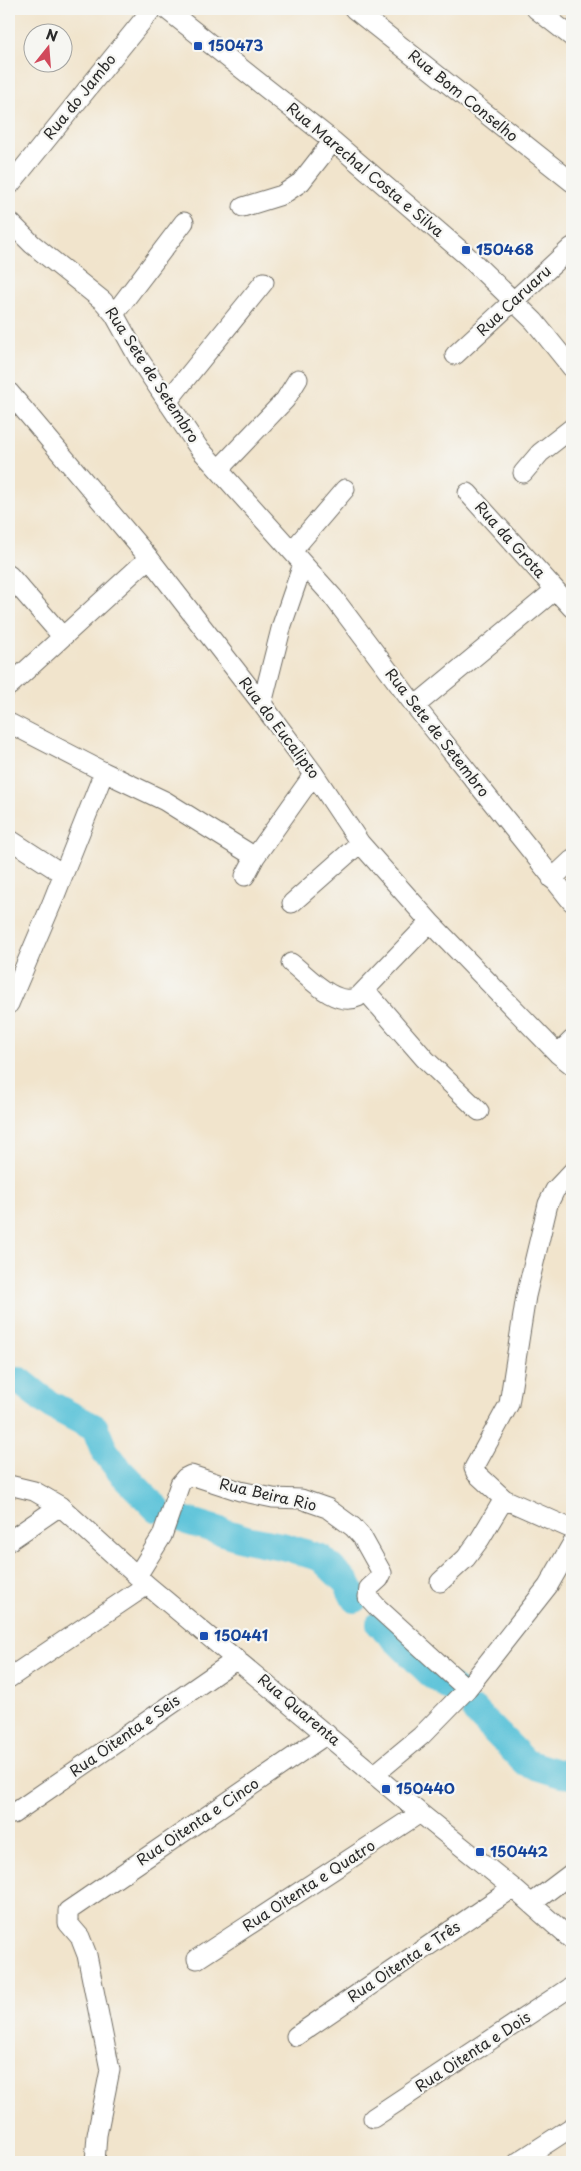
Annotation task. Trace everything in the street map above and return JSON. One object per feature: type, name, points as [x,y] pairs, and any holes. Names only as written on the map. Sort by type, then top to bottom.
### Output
[{"type":"street","name":"Rua do Jambo","points":[[9,186],[152,9]]},
{"type":"street","name":"Rua Marechal Costa e Silva","points":[[166,9],[333,141],[467,256],[534,320],[572,368]]},
{"type":"street","name":"Rua Bom Conselho","points":[[354,9],[572,182]]},
{"type":"street","points":[[536,9],[572,37]]},
{"type":"street","points":[[243,207],[282,195],[301,182],[333,141]]},
{"type":"street","name":"Rua Sete de Setembro","points":[[9,221],[32,244],[103,301],[114,314],[139,359],[198,447],[333,597],[415,706],[572,902]]},
{"type":"street","points":[[114,314],[184,222]]},
{"type":"street","name":"Rua Caruaru","points":[[455,355],[572,247]]},
{"type":"street","points":[[168,402],[264,282]]},
{"type":"street","points":[[218,470],[286,400],[298,380]]},
{"type":"street","name":"Rua do Eucalipto","points":[[9,392],[149,558],[314,774],[360,843],[430,922],[565,1059],[572,1040]]},
{"type":"street","points":[[523,473],[540,453],[572,428]]},
{"type":"street","points":[[262,704],[298,558],[345,489]]},
{"type":"street","name":"Rua da Grota","points":[[468,493],[572,608]]},
{"type":"street","points":[[9,686],[149,558]]},
{"type":"street","points":[[9,575],[62,636]]},
{"type":"street","points":[[415,706],[555,590]]},
{"type":"street","points":[[9,723],[104,772],[165,800],[255,857]]},
{"type":"street","points":[[9,1004],[52,903],[104,772]]},
{"type":"street","points":[[245,876],[255,857],[314,774]]},
{"type":"street","points":[[9,839],[63,874]]},
{"type":"street","points":[[292,903],[360,843]]},
{"type":"street","points":[[552,879],[572,860]]},
{"type":"street","points":[[291,963],[330,994],[351,1001],[365,990],[430,922]]},
{"type":"street","points":[[365,990],[425,1059],[479,1111]]},
{"type":"street","points":[[572,1172],[554,1190],[548,1204],[526,1296],[509,1404],[474,1468],[476,1473],[504,1499],[572,1529]]},
{"type":"street","name":"Rua Beira Rio","points":[[142,1580],[162,1536],[180,1484],[191,1475],[246,1492],[273,1498],[301,1499],[312,1502],[339,1516],[353,1527],[362,1537],[382,1570],[382,1575],[369,1588],[368,1596],[378,1608],[467,1689]]},
{"type":"street","name":"Rua Quarenta","points":[[15,1486],[34,1491],[60,1506],[142,1580],[374,1775],[513,1888],[572,1940]]},
{"type":"street","points":[[440,1582],[466,1558],[504,1499]]},
{"type":"street","points":[[9,1541],[60,1506]]},
{"type":"street","points":[[374,1775],[421,1736],[467,1689],[548,1586],[572,1544]]},
{"type":"street","points":[[9,1678],[142,1580]]},
{"type":"street","name":"Rua Oitenta e Seis","points":[[13,1814],[238,1659]]},
{"type":"street","name":"Rua Oitenta e Cinco","points":[[95,2162],[97,2135],[110,2070],[86,1955],[80,1937],[68,1923],[68,1911],[327,1734]]},
{"type":"street","name":"Rua Oitenta e Quatro","points":[[198,1959],[420,1813]]},
{"type":"street","points":[[531,1904],[572,1873]]},
{"type":"street","name":"Rua Oitenta e Três","points":[[296,2036],[513,1888]]},
{"type":"street","name":"Rua Oitenta e Dois","points":[[373,2118],[572,1986]]},
{"type":"street","points":[[518,2162],[572,2127]]},
{"type":"waterway","points":[[9,1381],[20,1381],[49,1404],[95,1428],[104,1450],[120,1471],[156,1508]]},
{"type":"waterway","points":[[187,1521],[246,1539],[286,1547],[321,1558],[347,1583],[355,1599]]},
{"type":"waterway","points":[[380,1624],[430,1673],[457,1692]]},
{"type":"waterway","points":[[476,1712],[526,1763],[561,1774],[572,1775]]},
{"type":"place","name":"150473","points":[[198,46]]},
{"type":"place","name":"150468","points":[[466,250]]},
{"type":"place","name":"150441","points":[[204,1636]]},
{"type":"place","name":"150440","points":[[386,1789]]},
{"type":"place","name":"150442","points":[[480,1852]]}]
